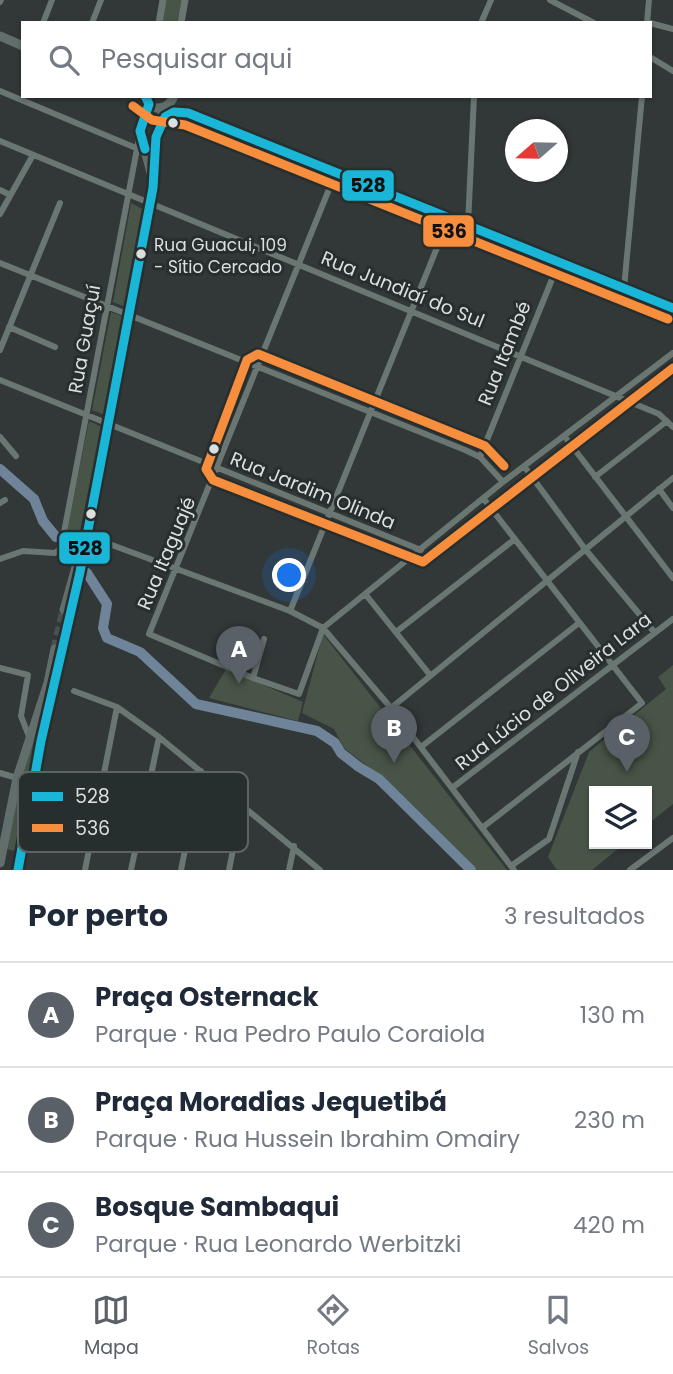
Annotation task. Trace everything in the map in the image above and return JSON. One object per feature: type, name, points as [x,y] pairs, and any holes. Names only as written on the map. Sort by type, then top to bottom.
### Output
[{"type":"main road","points":[[0,36],[21,45]]},
{"type":"main road","points":[[163,108],[172,98]]},
{"type":"main road","points":[[175,98],[185,112]]},
{"type":"main road","points":[[145,99],[163,108],[185,112],[673,308]]},
{"type":"main road","name":"Rua Guaçuí","points":[[145,99],[140,131],[154,184]]},
{"type":"main road","name":"Rua Guaçuí","points":[[67,611],[86,535],[150,205],[154,184],[154,145],[163,108]]},
{"type":"main road","points":[[162,119],[171,113],[185,112]]},
{"type":"main road","points":[[140,131],[145,142],[154,145]]},
{"type":"main road","points":[[19,772],[58,650],[35,772]]},
{"type":"main road","points":[[0,860],[18,775]]},
{"type":"main road","points":[[0,860],[11,853],[18,866]]},
{"type":"street","points":[[44,21],[52,0]]},
{"type":"street","points":[[93,21],[101,0]]},
{"type":"street","points":[[159,21],[163,0]]},
{"type":"street","points":[[181,21],[185,0]]},
{"type":"street","points":[[482,21],[491,0]]},
{"type":"street","points":[[551,0],[590,21]]},
{"type":"street","points":[[648,21],[649,0]]},
{"type":"street","points":[[652,24],[673,29]]},
{"type":"street","points":[[652,58],[673,71]]},
{"type":"street","points":[[0,91],[136,148]]},
{"type":"street","points":[[468,225],[474,98]]},
{"type":"street","points":[[624,288],[642,98]]},
{"type":"street","name":"Rua Guaçuí","points":[[0,559],[23,551],[58,552],[62,546],[140,131]]},
{"type":"street","name":"Rua Jundiaí do Sul","points":[[0,141],[150,205],[520,354],[659,414],[673,427]]},
{"type":"street","points":[[0,214],[33,155]]},
{"type":"street","name":"Rua Itaguajé","points":[[253,678],[149,634],[336,172]]},
{"type":"street","points":[[0,190],[10,195]]},
{"type":"street","points":[[0,350],[60,203]]},
{"type":"street","points":[[289,611],[449,218]]},
{"type":"street","name":"Rua Itambé","points":[[480,457],[559,262]]},
{"type":"street","points":[[0,263],[108,304],[480,457],[503,482]]},
{"type":"street","points":[[9,327],[55,347]]},
{"type":"street","points":[[264,639],[253,678],[299,694],[323,628],[503,482],[673,353]]},
{"type":"street","name":"Rua Jardim Olinda","points":[[0,380],[421,550]]},
{"type":"street","points":[[595,477],[667,421]]},
{"type":"street","points":[[0,437],[16,456]]},
{"type":"street","points":[[565,437],[673,578]]},
{"type":"street","points":[[524,467],[585,549],[655,633]]},
{"type":"street","points":[[391,708],[673,478]]},
{"type":"street","points":[[659,489],[673,508]]},
{"type":"street","points":[[482,828],[642,703],[483,498]]},
{"type":"street","points":[[86,535],[289,611],[323,628],[391,708],[513,868],[549,839],[579,751]]},
{"type":"street","points":[[396,632],[515,539]]},
{"type":"street","points":[[366,595],[430,675]]},
{"type":"street","name":"Rua Lúcio de Oliveira Lara","points":[[452,789],[673,619]]},
{"type":"street","points":[[421,747],[579,622]]},
{"type":"street","points":[[0,668],[28,675],[21,716],[30,739]]},
{"type":"street","points":[[74,691],[117,707],[201,771]]},
{"type":"street","points":[[105,772],[117,707]]},
{"type":"street","points":[[151,772],[159,737]]},
{"type":"street","points":[[0,773],[17,778]]},
{"type":"street","points":[[248,809],[320,870]]},
{"type":"street","points":[[630,870],[673,838]]},
{"type":"street","points":[[289,870],[294,846]]},
{"type":"street","points":[[85,870],[89,852]]},
{"type":"street","points":[[131,870],[135,852]]},
{"type":"street","points":[[181,870],[185,852]]},
{"type":"street","points":[[229,870],[233,852]]},
{"type":"green space","points":[[166,0],[182,0],[177,21],[162,21]]},
{"type":"green space","points":[[131,203],[144,210],[125,307],[113,302]]},
{"type":"green space","points":[[111,312],[124,317],[105,415],[92,410]]},
{"type":"green space","points":[[89,421],[102,427],[75,554],[65,540]]},
{"type":"green space","points":[[76,577],[31,772],[23,772]]},
{"type":"green space","points":[[323,634],[507,870],[475,870],[383,778],[344,748],[334,729],[302,713]]},
{"type":"green space","points":[[673,665],[673,804],[652,821],[652,786],[589,786],[589,849],[618,849],[592,870],[557,870],[548,857],[589,752],[666,689],[658,677]]},
{"type":"green space","points":[[226,669],[303,702],[298,721],[209,698]]},
{"type":"green space","points":[[18,792],[17,852],[7,849]]},
{"type":"waterway","points":[[0,469],[34,499],[43,521],[56,537]]},
{"type":"waterway","points":[[87,573],[107,604],[103,628],[107,638],[140,652],[196,704],[317,731],[335,743],[341,753],[359,767],[379,779],[471,870]]},
{"type":"tunnel","points":[[55,649],[64,610]]},
{"type":"tunnel","points":[[61,651],[70,612]]},
{"type":"transit line","name":"528","points":[[145,149],[140,131],[149,104],[146,98]]},
{"type":"transit line","name":"536","points":[[133,106],[152,120],[185,125],[668,319]]},
{"type":"transit line","name":"528","points":[[35,772],[80,572],[153,188],[156,137],[165,117],[174,112],[188,113],[673,308]]},
{"type":"transit line","name":"536","points":[[504,466],[485,446],[258,354],[247,360],[206,469],[213,480],[423,562],[673,368]]},
{"type":"transit line","name":"528","points":[[18,870],[21,852]]},
{"type":"place","name":"Rua Guacui, 109 - Sítio Cercado","points":[[141,254]]},
{"type":"place","name":"Praça Osternack","points":[[239,684]]},
{"type":"place","name":"Praça Moradias Jequetibá","points":[[394,763]]},
{"type":"place","name":"Bosque Sambaqui","points":[[627,772]]}]
